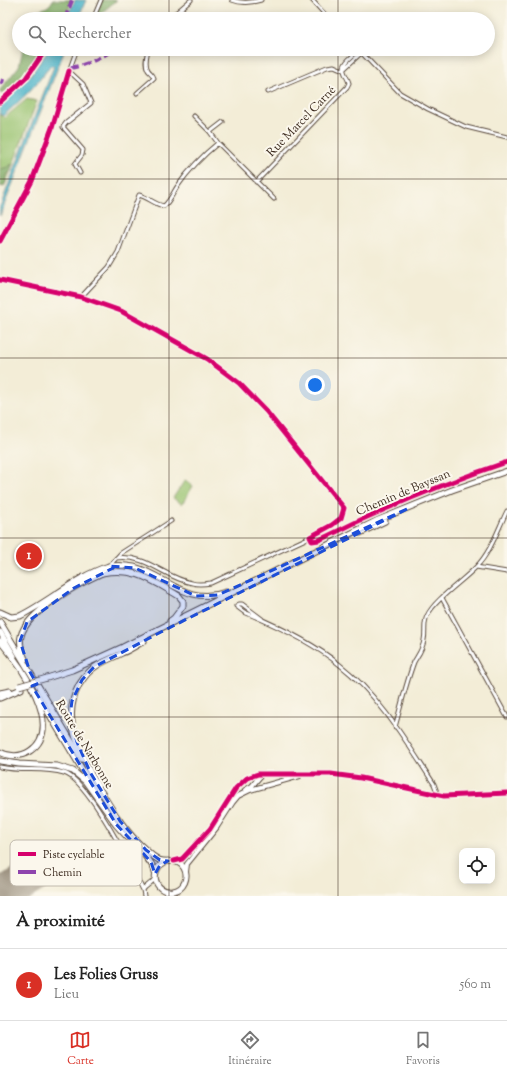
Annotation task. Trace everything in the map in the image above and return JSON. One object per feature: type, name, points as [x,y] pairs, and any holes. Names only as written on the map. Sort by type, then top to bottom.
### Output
[{"type":"main road","points":[[47,680],[122,647],[378,520],[458,488],[507,471]]},
{"type":"main road","points":[[90,772],[73,730],[70,716],[72,701],[76,691],[82,680],[94,667],[211,606],[407,509]]},
{"type":"main road","points":[[0,612],[11,617],[20,616],[100,568],[110,566],[122,565],[145,571],[183,591],[196,596],[218,595],[272,572]]},
{"type":"main road","points":[[30,672],[22,652],[20,641],[22,631],[27,622],[41,610],[89,579],[102,573],[115,570],[129,571],[141,575],[178,596],[183,601],[183,606],[174,618],[122,647]]},
{"type":"main road","name":"Route de Narbonne","points":[[0,622],[120,821],[136,840]]},
{"type":"main road","name":"Route de Narbonne","points":[[0,632],[116,824],[131,840]]},
{"type":"main road","points":[[0,641],[31,684],[41,709],[44,729],[37,744],[30,751],[21,755],[13,756],[0,752]]},
{"type":"main road","points":[[1,691],[20,688],[81,669],[144,641]]},
{"type":"main road","points":[[0,698],[20,688]]},
{"type":"main road","points":[[0,761],[19,764],[57,766],[73,772],[85,780],[116,824]]},
{"type":"main road","name":"Route de Narbonne","points":[[142,846],[155,858],[171,861]]},
{"type":"main road","name":"Route de Narbonne","points":[[142,852],[151,862],[154,868],[155,876]]},
{"type":"main road","points":[[168,896],[161,888],[155,876],[160,865],[171,861],[182,865],[186,872],[186,880],[175,896]]},
{"type":"main road","points":[[161,888],[172,892],[181,887]]},
{"type":"street","points":[[96,12],[102,0]]},
{"type":"street","points":[[177,12],[191,0]]},
{"type":"street","points":[[232,0],[246,3],[253,3],[261,0]]},
{"type":"street","points":[[312,0],[323,12]]},
{"type":"street","points":[[74,56],[69,71],[83,84],[91,103],[63,127],[83,150],[82,155],[75,164],[80,173]]},
{"type":"street","points":[[137,93],[154,78],[154,76],[147,69],[147,56]]},
{"type":"street","points":[[268,92],[327,67],[334,66],[343,70],[345,65],[353,56]]},
{"type":"street","points":[[365,56],[400,92],[428,109],[466,127],[507,137]]},
{"type":"street","name":"Rue Marcel Carné","points":[[256,182],[346,87],[349,83],[343,70]]},
{"type":"street","points":[[194,116],[256,182],[274,198]]},
{"type":"street","points":[[210,132],[223,122]]},
{"type":"street","points":[[81,297],[109,267],[118,252],[139,195],[164,206],[188,173],[218,143]]},
{"type":"street","points":[[0,280],[81,297],[121,311],[166,335]]},
{"type":"street","points":[[116,558],[127,557],[138,559],[191,583],[206,584],[222,579],[310,537],[332,525],[341,518],[344,508],[266,411]]},
{"type":"street","name":"Chemin de Bayssan","points":[[310,537],[312,541],[319,540],[393,506],[507,462]]},
{"type":"street","points":[[396,727],[411,673],[425,639],[424,625],[427,616],[442,598],[476,567],[485,556],[507,511]]},
{"type":"street","points":[[102,573],[116,558],[141,539],[171,521]]},
{"type":"street","points":[[110,566],[115,570]]},
{"type":"street","points":[[476,567],[507,572]]},
{"type":"street","points":[[442,598],[507,717]]},
{"type":"street","points":[[262,620],[242,604],[238,604],[236,606],[244,612],[304,640],[341,665],[377,702],[396,727],[434,784],[438,795]]},
{"type":"street","points":[[0,768],[14,770],[36,769],[66,773],[79,783],[117,840]]},
{"type":"street","points":[[171,861],[182,859],[210,829],[228,798],[241,783],[252,776],[262,774],[332,774],[361,778],[438,795],[461,796],[507,793]]},
{"type":"street","points":[[186,872],[187,864],[218,827],[233,802],[240,793],[252,786],[262,774]]},
{"type":"street","points":[[238,796],[250,790],[306,774]]},
{"type":"street","points":[[143,890],[151,883],[155,876]]},
{"type":"street","points":[[147,886],[156,885],[161,888]]},
{"type":"street","points":[[141,886],[144,896]]},
{"type":"highlighted area","points":[[407,509],[94,667],[82,680],[72,701],[70,716],[77,742],[90,772],[120,821],[146,850],[160,860],[168,861],[160,865],[155,874],[151,862],[116,824],[32,686],[37,684],[30,672],[20,641],[27,622],[74,588],[113,568],[109,566],[135,568],[196,596],[218,595]]},
{"type":"green space","points":[[53,0],[72,0],[68,12],[29,12],[46,8]]},
{"type":"green space","points":[[101,0],[117,0],[102,12],[97,12]]},
{"type":"green space","points":[[21,56],[41,56],[25,78],[1,94],[0,90],[19,66]]},
{"type":"green space","points":[[27,99],[37,101],[7,180],[0,180],[0,115],[4,118]]},
{"type":"green space","points":[[11,164],[12,166],[10,173],[6,174],[5,180],[7,180],[4,187],[0,186],[0,169],[8,167]]},
{"type":"green space","points":[[185,480],[193,486],[182,504],[173,498]]},
{"type":"water","points":[[75,0],[86,0],[81,12],[69,12]]},
{"type":"water","points":[[44,56],[62,56],[0,216],[0,207],[54,66],[50,66],[40,80],[16,105],[3,116],[1,114],[0,115],[0,104],[30,76]]},
{"type":"runway","points":[[0,891],[10,885]]},
{"type":"runway","points":[[8,896],[25,886]]},
{"type":"marked path","points":[[68,12],[72,0]]},
{"type":"marked path","points":[[70,68],[93,61],[103,56]]},
{"type":"marked path","points":[[0,84],[2,83],[3,79]]},
{"type":"cycle path","points":[[0,102],[26,78],[41,56]]},
{"type":"cycle path","points":[[0,241],[32,181],[52,128],[69,71]]},
{"type":"cycle path","points":[[0,280],[81,297],[121,311],[207,359],[239,383],[266,411],[344,508],[341,518],[332,525],[310,537],[312,541],[319,540],[423,493],[507,462]]},
{"type":"cycle path","points":[[174,861],[182,859],[210,829],[236,788],[247,778],[258,774],[331,774],[361,778],[444,796],[507,793]]},
{"type":"place","name":"Les Folies Gruss","points":[[29,556]]}]
